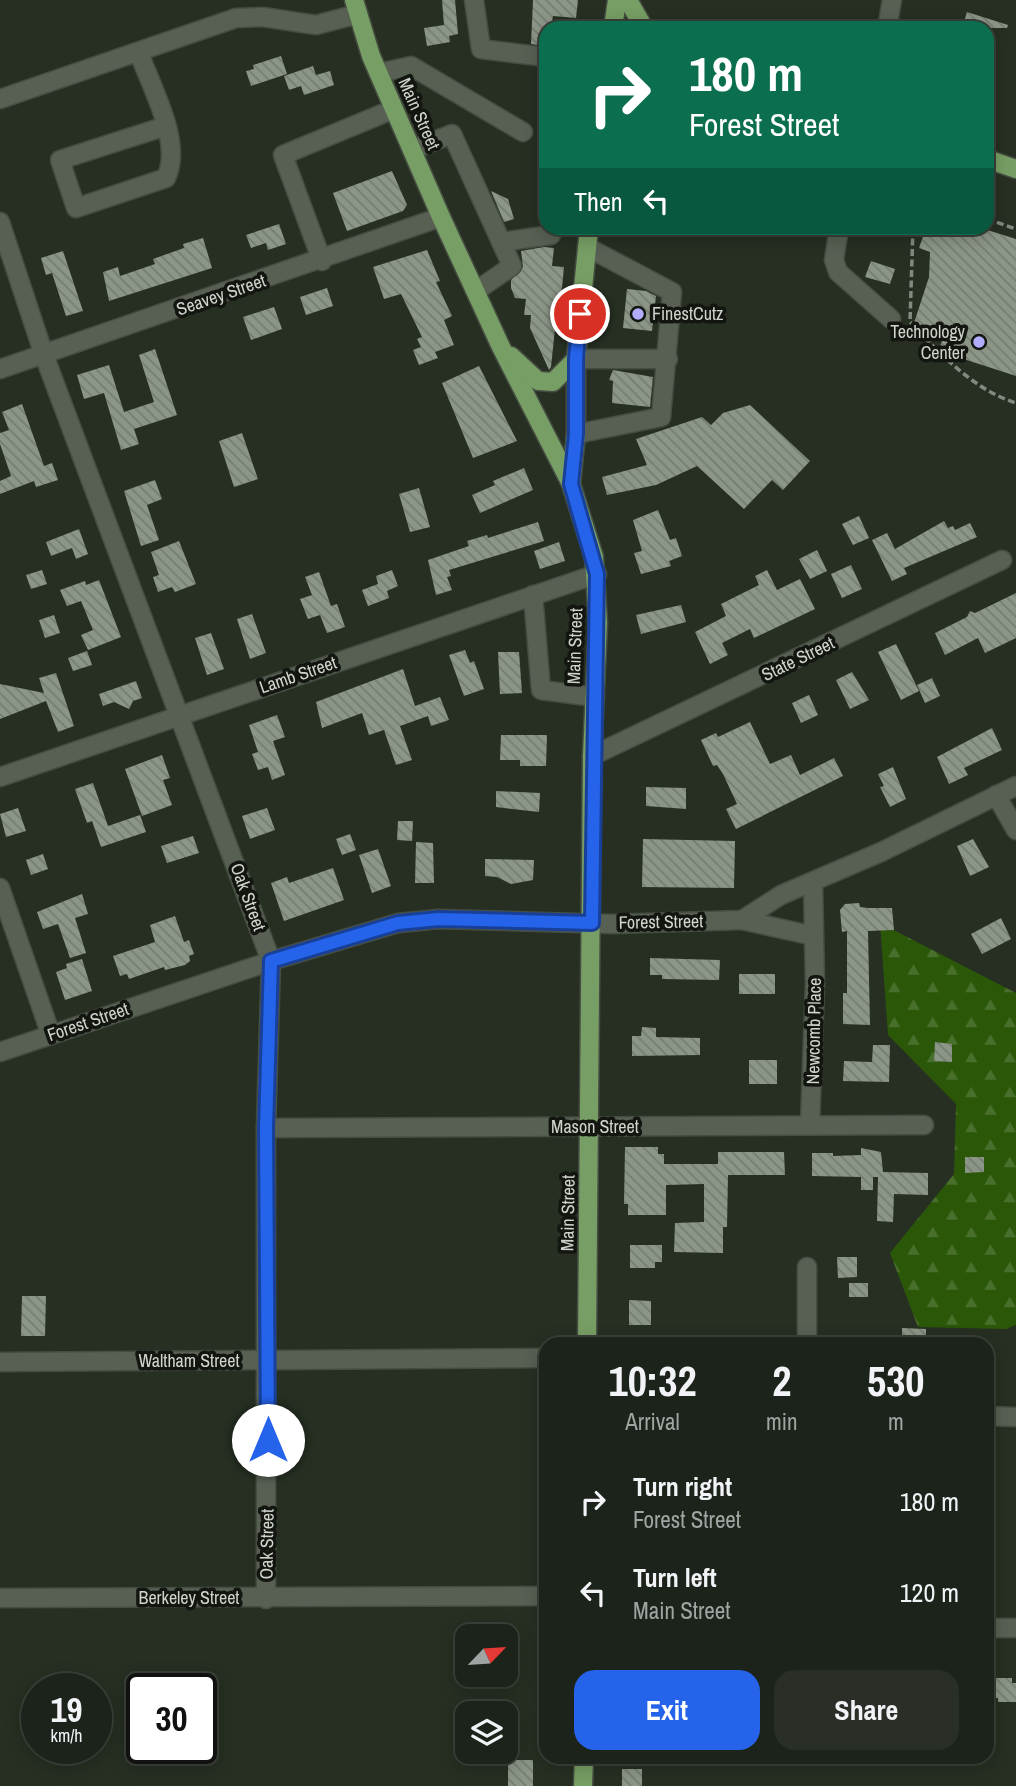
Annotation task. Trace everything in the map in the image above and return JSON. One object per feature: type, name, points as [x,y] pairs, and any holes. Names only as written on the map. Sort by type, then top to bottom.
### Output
[{"type":"main road","points":[[614,21],[617,0]]},
{"type":"main road","points":[[628,0],[640,21]]},
{"type":"main road","name":"Main Street","points":[[356,7],[379,74],[441,217],[500,346],[571,484],[597,574],[587,1337]]},
{"type":"main road","points":[[994,161],[1016,169]]},
{"type":"main road","points":[[571,484],[576,434],[576,359],[588,235]]},
{"type":"main road","points":[[500,346],[538,381],[553,382],[576,359]]},
{"type":"main road","points":[[583,1786],[584,1764]]},
{"type":"street","points":[[474,0],[481,49],[539,56]]},
{"type":"street","points":[[888,21],[892,0]]},
{"type":"street","points":[[0,99],[236,19],[263,17],[316,25],[356,7]]},
{"type":"street","points":[[139,53],[166,126],[173,148],[173,164],[166,178],[76,208],[60,160],[166,126]]},
{"type":"street","points":[[379,74],[411,66],[523,132]]},
{"type":"street","points":[[322,261],[283,155],[394,109]]},
{"type":"street","points":[[412,150],[452,134],[512,266],[476,291]]},
{"type":"street","name":"Seavey Street","points":[[0,369],[322,261],[441,217]]},
{"type":"street","name":"Oak Street","points":[[0,222],[44,355],[271,961],[266,1128],[266,1599]]},
{"type":"street","points":[[501,242],[551,235]]},
{"type":"street","points":[[838,235],[834,260],[838,272],[891,319]]},
{"type":"street","points":[[576,434],[661,417],[672,292],[587,247]]},
{"type":"street","points":[[576,359],[668,359]]},
{"type":"street","name":"State Street","points":[[593,756],[615,748],[1002,560]]},
{"type":"street","name":"Lamb Street","points":[[0,777],[597,574]]},
{"type":"street","points":[[533,595],[541,690],[595,697]]},
{"type":"street","points":[[742,920],[781,895],[813,883],[1016,786]]},
{"type":"street","points":[[996,795],[1016,830]]},
{"type":"street","name":"Newcomb Place","points":[[810,1125],[813,883]]},
{"type":"street","points":[[0,888],[51,1034]]},
{"type":"street","name":"Forest Street","points":[[0,1052],[271,961],[398,923],[439,919],[592,923],[742,920]]},
{"type":"street","points":[[742,920],[814,936]]},
{"type":"street","name":"Mason Street","points":[[266,1128],[924,1125]]},
{"type":"street","points":[[807,1267],[807,1337]]},
{"type":"street","name":"Waltham Street","points":[[0,1362],[539,1358]]},
{"type":"street","points":[[994,1416],[1016,1417]]},
{"type":"street","name":"Berkeley Street","points":[[0,1598],[266,1599],[383,1594],[539,1596]]},
{"type":"street","points":[[994,1628],[1016,1628]]},
{"type":"path","points":[[994,221],[1016,229]]},
{"type":"path","points":[[912,235],[910,321],[944,359],[1003,399],[1016,403]]},
{"type":"green space","points":[[880,923],[1016,993],[1016,1325],[1006,1329],[918,1327],[890,1253],[954,1174],[956,1104],[888,1035]]},
{"type":"building","points":[[442,0],[455,0],[458,34],[449,36],[450,42],[427,46],[424,28],[444,25]]},
{"type":"building","points":[[533,0],[578,0],[576,18],[553,16],[552,21],[539,21],[539,45],[531,44]]},
{"type":"building","points":[[967,12],[1008,25],[1007,28],[994,28],[994,21],[964,21]]},
{"type":"building","points":[[281,56],[287,74],[251,86],[246,71],[254,69],[253,65]]},
{"type":"building","points":[[313,66],[316,75],[330,71],[334,85],[304,95],[301,86],[289,90],[284,76]]},
{"type":"building","points":[[392,171],[407,205],[403,211],[347,231],[333,193]]},
{"type":"building","points":[[491,191],[508,199],[514,219],[504,222]]},
{"type":"building","points":[[279,224],[286,244],[268,250],[266,243],[251,248],[246,235]]},
{"type":"building","points":[[994,232],[1016,239],[1016,376],[939,351],[944,333],[914,323],[929,277],[930,252],[919,248],[924,235],[994,235]]},
{"type":"building","points":[[203,238],[212,268],[109,301],[103,272],[118,267],[120,276],[155,264],[153,259],[184,248],[183,244]]},
{"type":"building","points":[[554,248],[552,266],[564,267],[559,319],[556,319],[549,370],[530,328],[531,315],[524,315],[526,299],[515,298],[511,288],[511,280],[523,267],[521,251]]},
{"type":"building","points":[[427,250],[440,281],[436,282],[452,316],[444,320],[454,345],[435,352],[438,358],[419,365],[413,350],[421,347],[417,339],[422,337],[401,294],[384,299],[373,267]]},
{"type":"building","points":[[63,251],[83,311],[66,316],[52,273],[46,275],[41,258]]},
{"type":"building","points":[[871,261],[895,269],[890,284],[865,277]]},
{"type":"building","points":[[327,288],[333,306],[306,315],[300,297]]},
{"type":"building","points":[[627,289],[646,291],[656,296],[652,331],[623,328]]},
{"type":"building","points":[[274,307],[282,329],[251,340],[243,317]]},
{"type":"building","points":[[155,349],[177,415],[134,429],[139,444],[121,450],[104,393],[84,399],[77,375],[109,365],[124,412],[154,402],[139,355]]},
{"type":"building","points":[[479,366],[517,441],[473,458],[442,383]]},
{"type":"building","points":[[613,370],[653,377],[650,407],[612,403],[613,381],[609,380]]},
{"type":"building","points":[[22,404],[44,466],[52,463],[58,480],[36,487],[34,481],[0,494],[0,481],[11,476],[0,444],[0,433],[9,430],[2,412]]},
{"type":"building","points":[[750,405],[810,461],[783,490],[772,480],[744,509],[697,466],[656,485],[607,495],[602,477],[647,465],[636,439],[702,417],[711,425],[723,413]]},
{"type":"building","points":[[242,433],[258,479],[234,487],[219,441]]},
{"type":"building","points":[[524,468],[533,490],[480,513],[472,495],[495,485],[493,481]]},
{"type":"building","points":[[155,480],[162,499],[147,505],[159,540],[141,546],[124,491]]},
{"type":"building","points":[[419,488],[430,527],[410,532],[399,494]]},
{"type":"building","points":[[658,510],[670,540],[676,538],[682,556],[669,561],[671,566],[641,574],[634,553],[642,551],[633,520]]},
{"type":"building","points":[[859,516],[869,538],[853,545],[842,524]]},
{"type":"building","points":[[944,521],[948,528],[953,526],[955,530],[970,523],[977,537],[904,568],[907,574],[892,581],[872,540],[887,533],[895,549]]},
{"type":"building","points":[[538,522],[544,541],[449,570],[451,576],[447,577],[452,590],[436,595],[428,560],[469,546],[467,541],[487,535],[488,538]]},
{"type":"building","points":[[79,529],[88,554],[76,559],[72,548],[51,556],[46,542]]},
{"type":"building","points":[[179,541],[196,584],[175,592],[172,587],[158,592],[153,577],[159,575],[151,552]]},
{"type":"building","points":[[559,542],[565,561],[540,569],[534,551]]},
{"type":"building","points":[[817,550],[827,571],[810,579],[799,559]]},
{"type":"building","points":[[851,565],[862,589],[842,598],[831,574]]},
{"type":"building","points":[[42,570],[47,584],[31,589],[26,575]]},
{"type":"building","points":[[392,570],[398,586],[387,591],[389,598],[368,606],[362,590],[378,584],[376,576]]},
{"type":"building","points":[[767,570],[777,590],[800,579],[815,609],[754,638],[750,629],[722,643],[728,655],[710,664],[695,632],[726,616],[721,604],[759,585],[755,576]]},
{"type":"building","points":[[319,572],[331,606],[337,604],[345,627],[327,633],[320,615],[308,619],[300,599],[312,595],[305,577]]},
{"type":"building","points":[[99,580],[121,637],[88,650],[81,635],[93,630],[81,601],[67,606],[60,590],[85,581],[86,585]]},
{"type":"building","points":[[1016,593],[1016,638],[985,653],[978,638],[945,655],[935,633],[967,617],[970,611],[975,613]]},
{"type":"building","points":[[681,605],[686,622],[641,634],[636,615]]},
{"type":"building","points":[[252,614],[266,653],[250,659],[237,619]]},
{"type":"building","points":[[54,615],[60,633],[45,638],[39,620]]},
{"type":"building","points":[[211,633],[224,669],[207,675],[195,638]]},
{"type":"building","points":[[896,644],[919,691],[901,700],[878,652]]},
{"type":"building","points":[[465,650],[470,663],[474,661],[484,689],[464,696],[449,655]]},
{"type":"building","points":[[87,651],[92,665],[73,671],[68,658]]},
{"type":"building","points":[[498,652],[519,652],[522,693],[500,694]]},
{"type":"building","points":[[403,669],[415,706],[440,697],[449,720],[431,726],[428,716],[400,726],[412,760],[396,765],[384,730],[369,735],[362,713],[322,728],[316,702]]},
{"type":"building","points":[[852,672],[869,700],[850,709],[836,680]]},
{"type":"building","points":[[56,673],[74,726],[58,732],[46,701],[0,719],[0,684],[44,693],[39,678]]},
{"type":"building","points":[[932,678],[940,696],[925,703],[917,685]]},
{"type":"building","points":[[136,681],[142,698],[133,701],[129,709],[114,702],[103,706],[99,694]]},
{"type":"building","points":[[809,695],[818,715],[801,723],[792,703]]},
{"type":"building","points":[[277,715],[285,737],[273,741],[285,775],[272,780],[268,767],[258,770],[252,754],[258,752],[249,725]]},
{"type":"building","points":[[750,722],[770,764],[791,755],[800,775],[834,758],[843,776],[736,829],[726,809],[737,804],[723,774],[717,765],[713,766],[701,740],[716,733],[718,737]]},
{"type":"building","points":[[992,728],[1002,750],[964,768],[968,775],[949,784],[937,757]]},
{"type":"building","points":[[501,735],[547,735],[546,766],[520,766],[520,760],[500,760]]},
{"type":"building","points":[[162,755],[170,778],[163,780],[172,805],[142,816],[125,769]]},
{"type":"building","points":[[893,767],[906,799],[890,807],[880,787],[884,786],[878,774]]},
{"type":"building","points":[[93,783],[108,826],[140,815],[146,832],[101,847],[92,821],[87,823],[75,789]]},
{"type":"building","points":[[646,787],[686,788],[686,809],[646,806]]},
{"type":"building","points":[[496,791],[540,793],[539,812],[496,807]]},
{"type":"building","points":[[18,808],[26,831],[6,837],[0,814]]},
{"type":"building","points":[[267,808],[275,830],[250,839],[242,816]]},
{"type":"building","points":[[398,821],[413,821],[412,841],[397,840]]},
{"type":"building","points":[[350,834],[356,850],[342,855],[336,839]]},
{"type":"building","points":[[193,836],[199,853],[167,863],[161,846]]},
{"type":"building","points":[[643,839],[735,841],[734,888],[642,887]]},
{"type":"building","points":[[973,839],[989,867],[970,876],[957,846]]},
{"type":"building","points":[[416,842],[433,843],[434,883],[415,883]]},
{"type":"building","points":[[378,849],[391,886],[372,893],[359,855]]},
{"type":"building","points":[[43,854],[48,869],[31,875],[26,860]]},
{"type":"building","points":[[485,859],[534,860],[533,880],[511,884],[497,877],[485,876]]},
{"type":"building","points":[[333,868],[344,900],[284,921],[271,883],[287,877],[289,883]]},
{"type":"building","points":[[82,894],[88,914],[75,918],[86,953],[70,958],[58,924],[43,929],[37,912]]},
{"type":"building","points":[[859,903],[860,907],[892,908],[894,930],[868,931],[870,1025],[843,1024],[843,993],[847,993],[847,931],[842,932],[840,910],[845,904]]},
{"type":"building","points":[[175,916],[184,942],[189,940],[194,954],[189,956],[190,961],[185,965],[165,970],[164,967],[129,979],[127,974],[120,976],[113,956],[155,942],[150,925]]},
{"type":"building","points":[[1001,918],[1011,939],[982,954],[971,934]]},
{"type":"building","points":[[650,958],[720,960],[719,980],[662,979],[662,975],[650,975]]},
{"type":"building","points":[[82,959],[92,991],[65,1000],[56,972],[67,968],[66,964]]},
{"type":"building","points":[[739,974],[775,974],[775,994],[739,994]]},
{"type":"building","points":[[642,1027],[656,1028],[656,1037],[700,1038],[700,1055],[632,1056],[632,1036],[641,1036]]},
{"type":"building","points":[[935,1042],[952,1044],[952,1062],[934,1061]]},
{"type":"building","points":[[873,1045],[890,1045],[889,1082],[843,1081],[844,1061],[872,1062]]},
{"type":"building","points":[[749,1060],[777,1060],[777,1084],[749,1084]]},
{"type":"building","points":[[625,1147],[658,1147],[658,1154],[664,1154],[664,1164],[718,1164],[718,1152],[784,1152],[785,1175],[728,1175],[727,1227],[723,1227],[723,1253],[674,1252],[675,1223],[704,1222],[704,1184],[666,1185],[666,1215],[628,1215],[628,1204],[624,1204]]},
{"type":"building","points":[[861,1148],[881,1152],[883,1172],[928,1173],[928,1195],[894,1194],[893,1222],[877,1221],[878,1177],[873,1177],[873,1190],[861,1190],[861,1177],[812,1176],[812,1153],[833,1153],[833,1156],[861,1155]]},
{"type":"building","points":[[965,1157],[984,1157],[984,1172],[965,1173]]},
{"type":"building","points":[[630,1245],[662,1245],[662,1262],[655,1262],[655,1268],[630,1268]]},
{"type":"building","points":[[837,1257],[857,1257],[857,1277],[838,1278]]},
{"type":"building","points":[[849,1283],[868,1283],[868,1297],[849,1297]]},
{"type":"building","points":[[22,1296],[46,1296],[45,1336],[21,1336]]},
{"type":"building","points":[[629,1300],[651,1301],[651,1325],[629,1325]]},
{"type":"building","points":[[902,1328],[926,1329],[926,1337],[902,1337]]},
{"type":"building","points":[[994,1678],[1012,1678],[1012,1683],[1016,1683],[1016,1702],[998,1702],[998,1698],[994,1698]]},
{"type":"building","points":[[518,1760],[533,1760],[533,1786],[508,1786],[508,1764],[518,1764]]},
{"type":"building","points":[[622,1769],[642,1769],[642,1786],[622,1786]]},
{"type":"place","name":"FinestCutz","points":[[638,314]]},
{"type":"place","name":"Technology Center","points":[[979,342]]},
{"type":"route","points":[[268,1440],[266,1128],[271,961],[357,933],[398,923],[439,919],[592,923],[597,574],[571,484],[576,434],[576,359],[580,314]]}]
